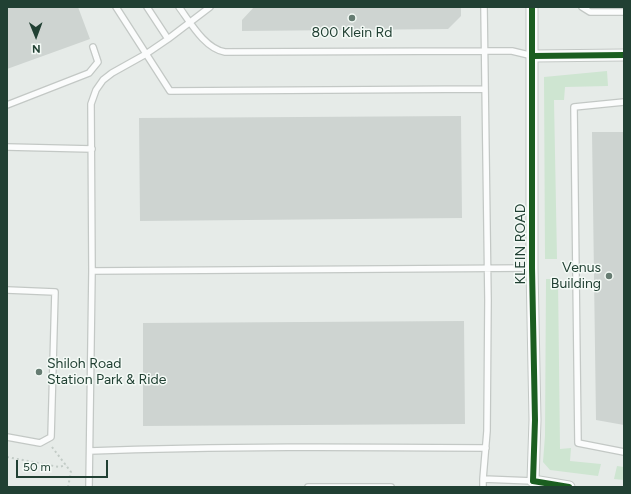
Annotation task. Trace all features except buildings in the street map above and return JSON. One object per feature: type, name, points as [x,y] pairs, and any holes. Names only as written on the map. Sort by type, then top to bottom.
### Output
[{"type":"street","name":"KLEIN ROAD","points":[[532,7],[532,268],[535,420],[533,481]]},
{"type":"street","points":[[533,56],[624,55]]},
{"type":"street","points":[[533,481],[569,487]]},
{"type":"lane","points":[[116,7],[170,91],[485,88]]},
{"type":"lane","points":[[147,7],[168,39]]},
{"type":"lane","points":[[179,7],[190,23],[211,47],[217,51],[512,51],[533,56]]},
{"type":"lane","points":[[89,487],[92,271],[91,104],[96,90],[103,80],[168,39],[210,7]]},
{"type":"lane","points":[[483,487],[487,431],[488,268],[484,7]]},
{"type":"lane","points":[[582,7],[590,12],[624,12]]},
{"type":"lane","points":[[7,105],[89,74],[98,62],[93,47]]},
{"type":"lane","points":[[624,102],[574,107],[578,443],[624,452]]},
{"type":"lane","points":[[7,147],[92,149]]},
{"type":"lane","points":[[92,271],[532,268]]},
{"type":"lane","points":[[7,290],[54,292],[51,437],[40,443],[7,437]]},
{"type":"lane","points":[[90,451],[184,448],[486,448]]},
{"type":"lane","points":[[483,479],[533,481]]},
{"type":"lane","points":[[308,487],[391,487]]},
{"type":"path","points":[[53,449],[71,472],[68,487]]},
{"type":"path","points":[[7,457],[60,467],[66,465]]},
{"type":"green space","points":[[607,71],[608,86],[565,87],[564,100],[554,100],[557,259],[545,259],[544,77]]},
{"type":"green space","points":[[546,279],[558,279],[560,449],[571,448],[570,461],[601,464],[598,476],[550,470],[543,462],[545,436]]},
{"type":"green space","points":[[617,466],[624,467],[624,480],[614,479]]},
{"type":"cycle path","points":[[532,7],[532,268],[535,420],[533,481],[569,487]]},
{"type":"cycle path","points":[[533,56],[624,55]]},
{"type":"place","name":"800 Klein Rd","points":[[352,18]]},
{"type":"place","name":"Venus Building","points":[[609,276]]},
{"type":"place","name":"Shiloh Road Station Park & Ride","points":[[39,372]]}]
